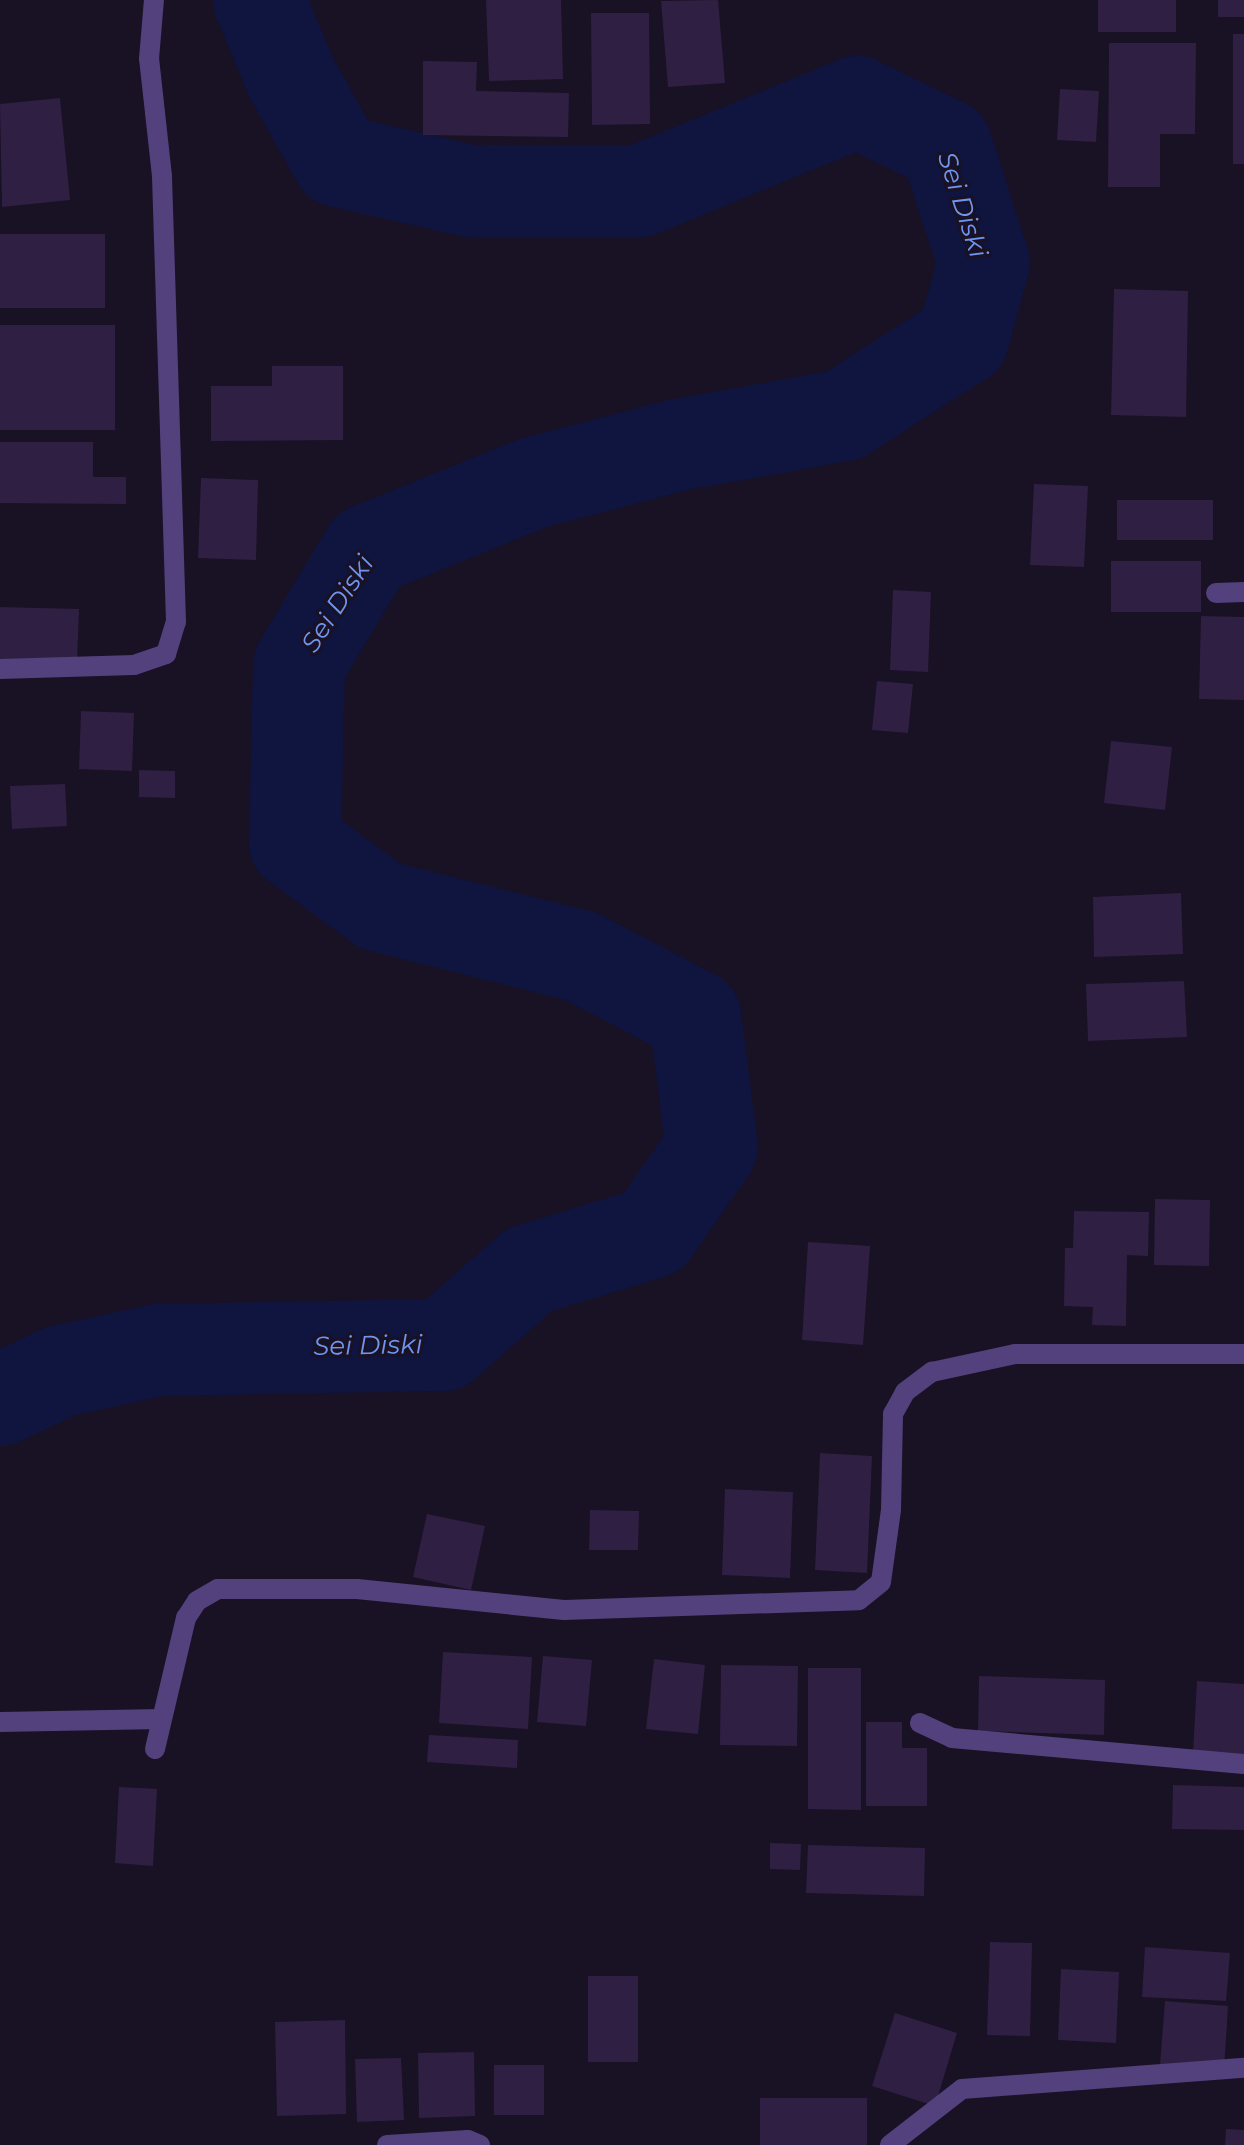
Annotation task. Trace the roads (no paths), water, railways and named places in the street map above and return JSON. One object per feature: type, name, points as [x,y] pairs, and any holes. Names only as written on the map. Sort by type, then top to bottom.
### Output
[{"type":"street","points":[[0,669],[134,665],[166,654],[176,622],[162,176],[149,59],[154,0]]},
{"type":"street","points":[[1216,593],[1244,592]]},
{"type":"street","points":[[155,1749],[186,1618],[197,1601],[218,1589],[357,1589],[564,1610],[859,1600],[881,1582],[891,1510],[893,1414],[905,1392],[932,1372],[1015,1354],[1244,1354]]},
{"type":"street","points":[[0,1722],[161,1719]]},
{"type":"street","points":[[920,1723],[952,1738],[1244,1764]]},
{"type":"street","points":[[890,2145],[962,2089],[1244,2068]]},
{"type":"street","points":[[387,2145],[468,2140],[480,2145]]},
{"type":"waterway","name":"Sei Diski","points":[[0,1400],[61,1371],[159,1350],[444,1345],[529,1270],[653,1232],[712,1147],[695,1016],[580,956],[380,906],[295,843],[299,665],[368,550],[533,483],[678,445],[844,415],[963,339],[984,263],[946,145],[857,102],[640,191],[470,191],[338,161],[291,77],[259,0]]}]
